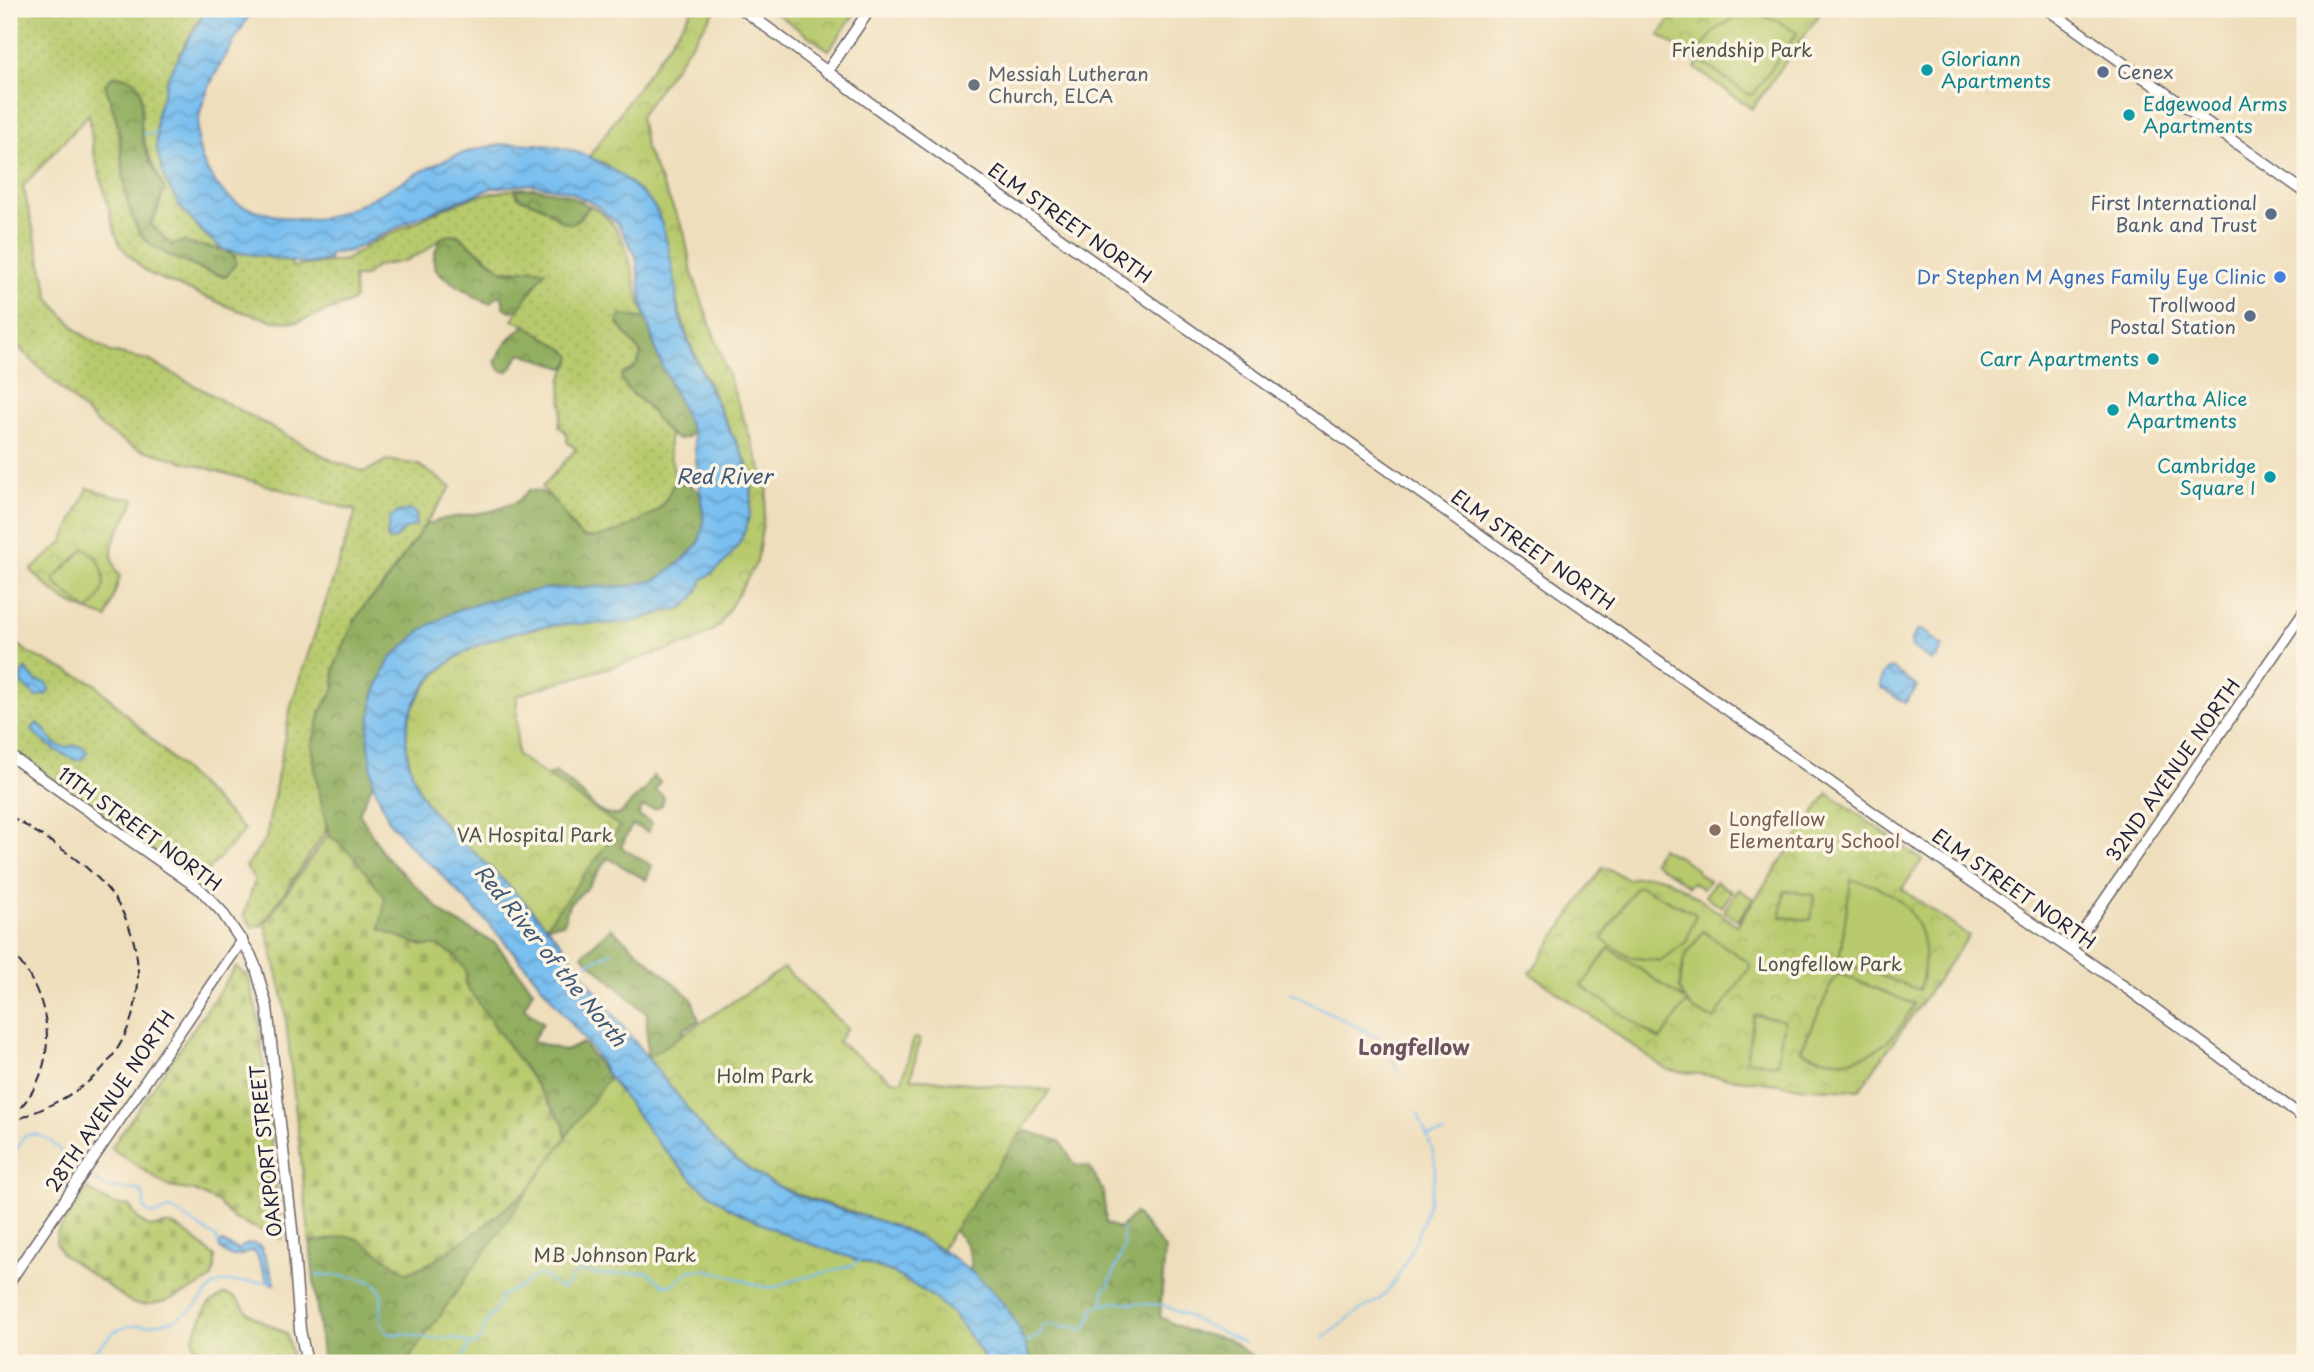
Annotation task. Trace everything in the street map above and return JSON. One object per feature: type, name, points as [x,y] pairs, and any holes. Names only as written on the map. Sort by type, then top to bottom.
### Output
[{"type":"street","name":"ELM STREET NORTH","points":[[741,9],[1899,831],[2071,949],[2305,1119]]},
{"type":"street","points":[[827,72],[870,9]]},
{"type":"street","points":[[2047,9],[2305,192]]},
{"type":"street","name":"32ND AVENUE NORTH","points":[[2071,949],[2305,610]]},
{"type":"street","name":"11TH STREET NORTH","points":[[9,755],[201,890],[222,912],[242,940]]},
{"type":"street","name":"28TH AVENUE NORTH","points":[[9,1282],[242,940]]},
{"type":"street","name":"OAKPORT STREET","points":[[242,940],[256,968],[268,1007],[293,1238],[300,1330],[307,1363]]},
{"type":"green space","points":[[9,9],[206,9],[185,43],[156,117],[157,151],[224,250],[237,250],[291,262],[292,267],[345,260],[374,242],[445,208],[476,196],[516,189],[518,197],[543,207],[563,222],[581,217],[590,206],[615,227],[628,256],[646,319],[622,315],[622,329],[641,354],[638,364],[629,372],[633,395],[644,403],[670,434],[669,448],[675,475],[674,483],[664,502],[650,516],[609,535],[589,538],[581,536],[542,487],[576,449],[567,442],[567,434],[559,426],[562,410],[561,380],[569,364],[526,325],[512,320],[544,271],[501,270],[484,254],[441,238],[424,252],[404,261],[377,266],[364,277],[353,277],[355,298],[349,303],[297,322],[274,321],[237,310],[152,275],[121,247],[93,149],[89,114],[23,186],[50,300],[79,332],[110,352],[148,360],[333,461],[365,472],[387,460],[419,465],[451,487],[381,588],[342,682],[326,831],[262,925],[252,927],[244,915],[255,880],[246,867],[266,838],[291,705],[356,511],[133,447],[102,428],[9,338]],"holes":[[[109,96],[140,119],[143,138],[164,188],[151,224],[171,246],[189,244],[224,250],[236,263],[226,277],[167,254],[140,233],[126,196],[118,127]]]},
{"type":"green space","name":"VA Hospital Park","points":[[693,9],[716,9],[640,116],[646,150],[684,231],[692,273],[768,488],[757,562],[719,626],[694,642],[517,695],[517,755],[620,827],[546,926],[427,804],[411,770],[407,732],[413,708],[425,687],[459,656],[479,645],[523,631],[644,618],[672,607],[696,590],[703,579],[726,560],[743,533],[751,502],[749,467],[689,342],[675,296],[604,163],[589,157]]},
{"type":"green space","points":[[770,9],[858,9],[829,50]]},
{"type":"green space","name":"Friendship Park","points":[[1678,9],[1823,9],[1752,109],[1695,68],[1698,62],[1659,35]]},
{"type":"green space","points":[[1754,12],[1778,21],[1797,33],[1753,94],[1749,95],[1695,57],[1719,28],[1733,19]]},
{"type":"green space","points":[[113,76],[130,78],[140,90],[143,143],[164,188],[151,224],[171,245],[184,241],[224,250],[235,256],[236,263],[226,277],[166,254],[140,233],[129,208],[118,126],[105,84]]},
{"type":"green space","points":[[533,188],[565,194],[590,206],[572,224],[563,222],[543,207],[518,197],[516,189]]},
{"type":"green space","points":[[455,234],[505,271],[535,268],[545,271],[519,309],[510,311],[504,307],[499,295],[490,303],[483,301],[449,281],[438,271],[434,260],[441,238]]},
{"type":"green space","points":[[622,315],[646,319],[657,354],[693,433],[686,438],[678,439],[669,434],[647,406],[623,383],[623,373],[635,366],[641,354],[618,323],[618,318]]},
{"type":"green space","points":[[526,325],[568,352],[572,357],[569,364],[564,368],[522,353],[509,371],[500,370],[495,362],[498,356],[512,337]]},
{"type":"green space","points":[[674,483],[689,484],[700,493],[704,522],[699,543],[683,560],[658,579],[629,586],[543,589],[423,629],[390,659],[374,694],[368,735],[373,783],[359,813],[384,855],[446,916],[495,943],[533,990],[524,1008],[543,1023],[532,1041],[565,1051],[583,1043],[659,1144],[697,1184],[851,1256],[892,1272],[953,1314],[986,1363],[328,1363],[322,1355],[310,1243],[347,1236],[358,1239],[416,1270],[476,1232],[541,1180],[563,1123],[465,984],[466,971],[455,956],[439,946],[422,946],[379,929],[355,858],[328,834],[312,745],[321,712],[335,687],[337,660],[366,603],[382,588],[425,525],[443,519],[492,511],[517,502],[529,490],[546,494],[553,500],[580,535],[587,538],[596,537],[630,526],[656,511]]},
{"type":"green space","points":[[88,488],[112,496],[135,499],[113,546],[114,565],[120,576],[107,618],[83,610],[65,600],[31,570],[63,542]]},
{"type":"green space","points":[[85,548],[99,562],[104,578],[100,595],[88,611],[55,583],[54,578]]},
{"type":"green space","points":[[9,637],[30,654],[94,683],[245,830],[197,882],[9,747]]},
{"type":"green space","points":[[556,772],[596,808],[611,815],[619,815],[646,788],[653,776],[660,782],[655,790],[664,797],[662,805],[655,809],[642,807],[638,815],[652,823],[648,832],[632,825],[621,847],[652,866],[646,880],[608,858],[586,889],[569,904],[564,923],[546,926],[515,893],[546,781],[549,774]]},
{"type":"green space","name":"Longfellow Park","points":[[1828,793],[1922,860],[1902,889],[1969,936],[1859,1090],[1809,1088],[1667,1070],[1530,973],[1603,867],[1628,879],[1649,875],[1666,879],[1737,925]]},
{"type":"green space","points":[[328,834],[355,858],[385,898],[380,929],[422,946],[439,946],[455,956],[466,971],[465,984],[563,1123],[566,1138],[541,1180],[476,1232],[432,1262],[407,1273],[358,1239],[347,1236],[310,1243],[284,1002],[265,923]]},
{"type":"green space","points":[[1660,848],[1697,869],[1698,873],[1709,881],[1703,889],[1692,882],[1689,886],[1653,862]]},
{"type":"green space","points":[[1851,880],[1889,893],[1903,904],[1913,917],[1921,933],[1924,951],[1924,970],[1919,990],[1863,969],[1842,965],[1839,961]]},
{"type":"green space","points":[[1716,881],[1732,892],[1722,907],[1705,896]]},
{"type":"green space","points":[[1639,886],[1696,914],[1686,942],[1661,961],[1629,957],[1602,939],[1635,888]]},
{"type":"green space","points":[[1739,889],[1753,899],[1738,920],[1724,911]]},
{"type":"green space","points":[[1784,891],[1814,895],[1811,920],[1781,917]]},
{"type":"green space","points":[[611,928],[692,999],[699,1021],[682,1030],[750,1094],[1012,1140],[1027,1131],[1060,1141],[1075,1165],[1090,1167],[1103,1191],[1106,1223],[1119,1229],[1135,1213],[1165,1249],[1160,1317],[1188,1331],[1228,1339],[1266,1363],[1032,1363],[1007,1310],[970,1271],[968,1248],[949,1227],[942,1223],[798,1195],[764,1179],[701,1126],[647,1058],[647,1014],[582,955]]},
{"type":"green space","points":[[1703,931],[1749,963],[1750,967],[1714,1019],[1694,1011],[1687,1002],[1660,1040],[1582,986],[1609,948],[1686,1001],[1679,989],[1684,959]]},
{"type":"green space","points":[[236,967],[248,976],[259,1021],[282,1239],[232,1218],[219,1203],[195,1191],[169,1187],[111,1148]]},
{"type":"green space","name":"Holm Park","points":[[784,968],[847,1028],[838,1042],[892,1080],[902,1081],[914,1038],[920,1039],[911,1078],[1050,1090],[941,1249],[873,1219],[781,1187],[747,1168],[708,1134],[647,1058]]},
{"type":"green space","points":[[1840,974],[1914,1004],[1893,1035],[1881,1046],[1853,1059],[1837,1060],[1801,1050],[1836,975]]},
{"type":"green space","points":[[1754,1015],[1784,1020],[1777,1065],[1746,1060]]},
{"type":"green space","name":"MB Johnson Park","points":[[609,1077],[659,1144],[697,1184],[851,1256],[892,1272],[930,1295],[953,1314],[986,1363],[406,1363]]},
{"type":"green space","points":[[87,1189],[112,1204],[129,1206],[145,1225],[170,1225],[200,1243],[215,1257],[211,1279],[162,1302],[142,1305],[132,1303],[62,1254],[56,1243],[57,1233]]},
{"type":"green space","points":[[224,1294],[235,1297],[256,1318],[287,1334],[293,1363],[216,1363],[202,1354],[194,1344],[193,1337],[208,1305]]},
{"type":"water","name":"Red River","points":[[206,9],[252,9],[208,90],[200,112],[198,134],[201,156],[212,178],[227,196],[242,206],[289,218],[331,216],[460,154],[507,144],[530,144],[554,146],[598,161],[618,173],[655,208],[666,237],[680,319],[687,339],[748,472],[750,513],[744,532],[735,550],[721,566],[703,579],[694,596],[680,609],[630,622],[572,624],[525,630],[478,646],[457,657],[438,672],[422,690],[411,712],[406,735],[408,760],[421,794],[433,812],[552,932],[718,1145],[742,1164],[781,1188],[901,1229],[960,1263],[987,1285],[1008,1310],[1019,1329],[1032,1363],[986,1363],[953,1314],[930,1295],[892,1272],[791,1237],[756,1221],[729,1208],[697,1184],[659,1144],[609,1077],[594,1052],[529,970],[489,924],[434,867],[417,854],[389,821],[373,783],[368,735],[374,694],[390,659],[423,629],[457,610],[543,589],[629,586],[658,579],[683,560],[699,543],[704,522],[693,433],[657,354],[643,306],[636,256],[618,224],[597,206],[569,191],[531,184],[492,188],[416,218],[350,251],[330,254],[329,260],[308,264],[224,250],[204,234],[181,208],[166,182],[157,151],[156,117],[169,74]]},
{"type":"water","points":[[410,510],[416,513],[416,525],[404,530],[394,540],[388,539],[390,518],[398,512]]},
{"type":"water","points":[[1918,630],[1922,630],[1943,647],[1936,659],[1932,661],[1912,647],[1911,640]]},
{"type":"water","points":[[1892,668],[1917,687],[1905,703],[1881,688],[1882,675]]},
{"type":"water","points":[[26,669],[36,681],[47,683],[47,694],[36,697],[20,682],[21,673]]},
{"type":"water","points":[[37,723],[59,746],[82,746],[87,752],[84,757],[75,759],[46,743],[32,729]]},
{"type":"water","points":[[222,1242],[238,1250],[249,1244],[261,1247],[274,1284],[268,1282],[256,1253],[252,1251],[231,1256],[219,1247]]},
{"type":"waterway","points":[[143,134],[156,133]]},
{"type":"waterway","name":"Red River of the North","points":[[578,968],[612,952]]},
{"type":"waterway","points":[[1289,992],[1377,1037],[1389,1051],[1398,1070]]},
{"type":"waterway","points":[[1323,1338],[1357,1312],[1381,1298],[1409,1255],[1431,1195],[1435,1165],[1431,1145],[1418,1114]]},
{"type":"waterway","points":[[1428,1136],[1444,1133]]},
{"type":"waterway","points":[[9,1152],[18,1148],[23,1137],[37,1135],[50,1141],[70,1161]]},
{"type":"waterway","points":[[95,1179],[106,1188],[139,1190],[143,1194],[145,1210],[157,1214],[172,1209],[215,1237],[219,1244]]},
{"type":"waterway","points":[[1104,1305],[1103,1290],[1108,1286],[1124,1248],[1122,1229]]},
{"type":"waterway","points":[[316,1275],[350,1277],[375,1284],[382,1300],[381,1322],[389,1334],[431,1339],[453,1338],[475,1345],[501,1296],[540,1274],[558,1288],[562,1288],[574,1274],[582,1271],[599,1275],[648,1272],[663,1285],[672,1285],[691,1270],[707,1270],[762,1287],[778,1287],[790,1281],[851,1266],[860,1260]]},
{"type":"waterway","points":[[76,1363],[87,1359],[115,1331],[128,1326],[174,1320],[193,1309],[214,1285],[222,1282],[274,1280]]},
{"type":"waterway","points":[[1023,1344],[1040,1335],[1043,1326],[1052,1324],[1063,1328],[1070,1325],[1082,1330],[1089,1323],[1094,1307],[1116,1302],[1163,1305],[1245,1343]]},
{"type":"waterway","points":[[461,1363],[469,1345]]},
{"type":"waterway","points":[[804,1363],[808,1360]]},
{"type":"railway","points":[[9,815],[71,856],[104,885],[119,906],[130,930],[138,980],[135,1006],[127,1030],[114,1053],[97,1074],[66,1097],[9,1123]]},
{"type":"railway","points":[[9,949],[36,989],[44,1012],[47,1034],[39,1079],[27,1100],[9,1119]]},
{"type":"place","name":"Gloriann Apartments","points":[[1927,70]]},
{"type":"place","name":"Cenex","points":[[2103,72]]},
{"type":"place","name":"Messiah Lutheran Church, ELCA","points":[[974,85]]},
{"type":"place","name":"Edgewood Arms Apartments","points":[[2129,115]]},
{"type":"place","name":"First International Bank and Trust","points":[[2271,214]]},
{"type":"place","name":"Dr Stephen M Agnes Family Eye Clinic","points":[[2280,277]]},
{"type":"place","name":"Trollwood Postal Station","points":[[2250,316]]},
{"type":"place","name":"Carr Apartments","points":[[2153,359]]},
{"type":"place","name":"Martha Alice Apartments","points":[[2113,410]]},
{"type":"place","name":"Cambridge Square I","points":[[2270,477]]},
{"type":"place","name":"Longfellow Elementary School","points":[[1715,830]]},
{"type":"district","name":"Longfellow","points":[[1414,1048]]}]
